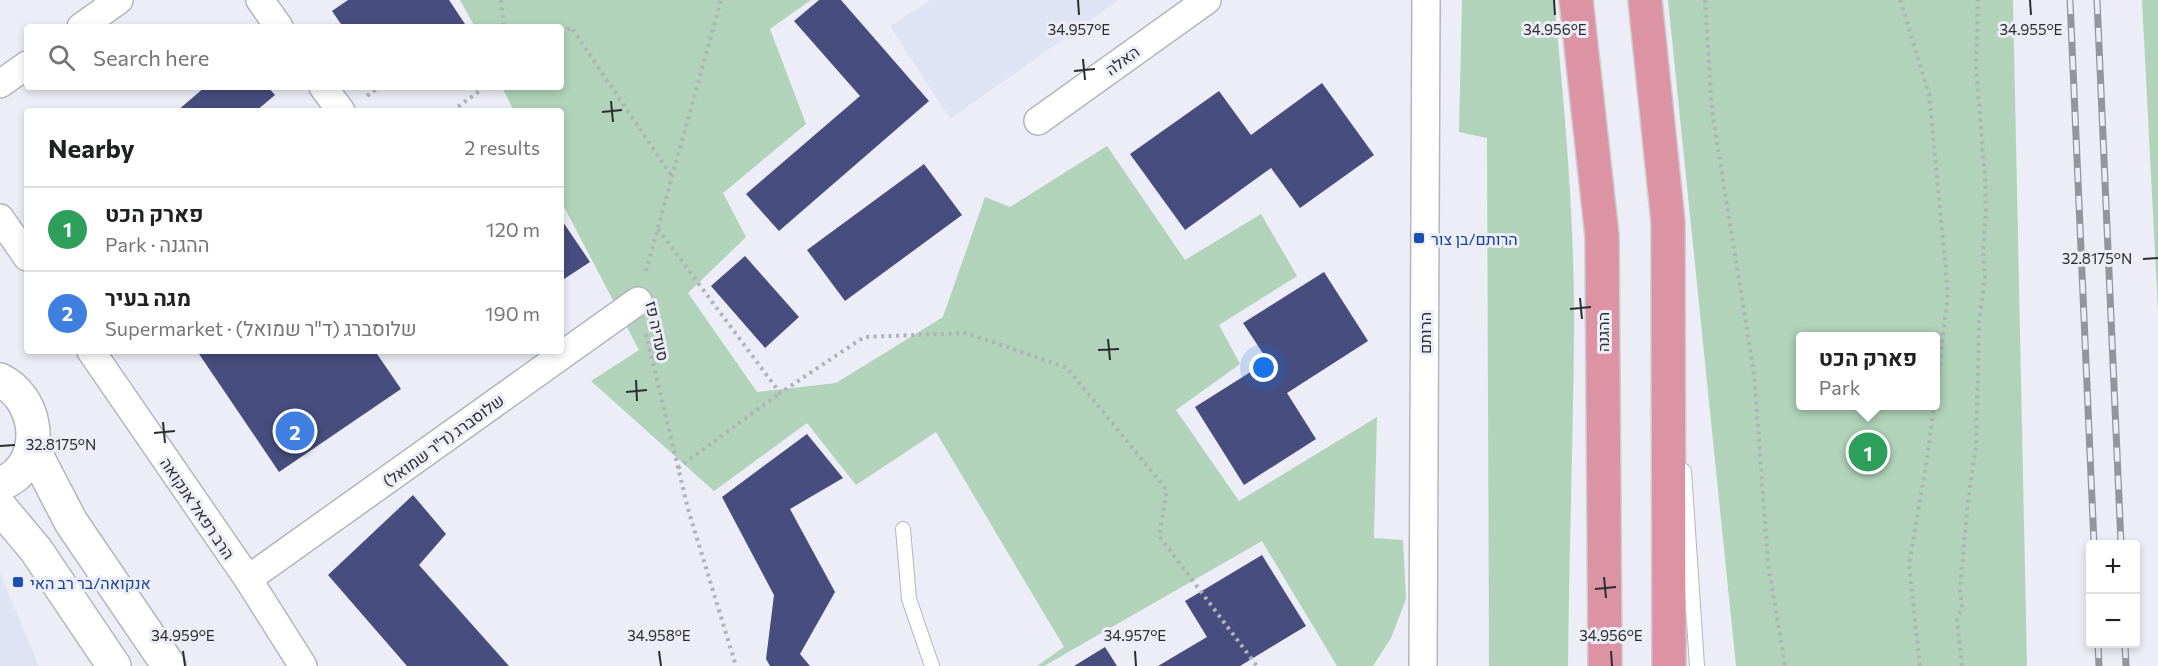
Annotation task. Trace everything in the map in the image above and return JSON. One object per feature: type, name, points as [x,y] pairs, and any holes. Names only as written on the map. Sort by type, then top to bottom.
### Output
[{"type":"highway","name":"ההגנה","points":[[1576,0],[1602,236],[1605,666]]},
{"type":"highway","points":[[1645,0],[1668,222],[1669,666]]},
{"type":"street","points":[[85,24],[119,0]]},
{"type":"street","name":"האלה","points":[[1038,121],[1207,0]]},
{"type":"street","name":"הרותם","points":[[1423,666],[1426,0]]},
{"type":"street","points":[[0,84],[24,67]]},
{"type":"street","points":[[325,90],[339,108]]},
{"type":"street","points":[[0,218],[24,253]]},
{"type":"street","name":"שלוסברג (ד\"ר שמואל)","points":[[564,354],[638,301]]},
{"type":"street","name":"הרב רפאל אנקואה","points":[[93,354],[248,579],[303,666]]},
{"type":"street","name":"שלוסברג (ד\"ר שמואל)","points":[[248,579],[564,354]]},
{"type":"street","points":[[0,380],[14,389],[22,398],[28,409],[33,434],[28,458],[16,474],[0,485]]},
{"type":"street","points":[[32,447],[71,522],[169,666]]},
{"type":"street","points":[[0,507],[36,550],[114,666]]},
{"type":"lane","points":[[1668,222],[1697,666]]},
{"type":"lane","points":[[903,529],[909,598],[932,666]]},
{"type":"path","points":[[501,0],[504,24]]},
{"type":"path","name":"סעדיה פז","points":[[721,0],[638,301],[688,509],[736,666]]},
{"type":"path","points":[[1705,0],[1712,111],[1754,374],[1768,563],[1785,666]]},
{"type":"path","points":[[1900,0],[1929,94],[1948,294],[1940,356]]},
{"type":"path","points":[[1962,666],[1958,620],[1962,606],[1960,590],[1968,500],[1976,446],[1979,321],[1985,278],[1983,250],[1986,211],[1985,177],[1976,67],[1978,0]]},
{"type":"path","points":[[564,32],[571,27],[672,176]]},
{"type":"path","points":[[456,108],[481,90]]},
{"type":"path","points":[[657,229],[780,393]]},
{"type":"path","points":[[678,468],[780,393],[864,336],[967,333],[1066,368],[1167,490],[1159,536],[1257,666]]},
{"type":"path","points":[[1920,666],[1909,565],[1933,410]]},
{"type":"shaded area","points":[[931,0],[1119,0],[950,119],[890,26]]},
{"type":"shaded area","points":[[0,573],[39,666],[0,666]]},
{"type":"green space","points":[[460,0],[811,0],[770,29],[806,124],[723,193],[746,237],[688,293],[757,392],[836,383],[943,317],[985,197],[1010,207],[1107,146],[1185,260],[1261,214],[1297,276],[1219,325],[1240,364],[1176,410],[1239,501],[1377,417],[1374,538],[1403,540],[1406,599],[1391,638],[1373,666],[1337,666],[1262,541],[1044,666],[1037,666],[1064,647],[936,432],[856,485],[807,423],[714,491],[591,381],[639,350],[564,207],[564,108],[512,108],[504,90],[564,90],[564,24],[473,24]]},
{"type":"green space","points":[[1462,0],[1554,0],[1568,167],[1574,293],[1568,666],[1489,666],[1487,138],[1459,132]]},
{"type":"green space","points":[[1668,0],[2013,0],[2027,666],[1736,666]]},
{"type":"green space","points":[[2142,0],[2158,0],[2158,311]]},
{"type":"building","points":[[348,0],[449,0],[465,24],[341,24],[332,11]]},
{"type":"building","points":[[819,0],[841,0],[929,101],[779,231],[746,194],[860,96],[794,21]]},
{"type":"building","points":[[1322,83],[1374,155],[1300,208],[1271,168],[1185,230],[1130,154],[1219,91],[1251,135]]},
{"type":"building","points":[[202,90],[271,90],[275,95],[260,108],[180,108]]},
{"type":"building","points":[[924,164],[962,215],[845,301],[807,250]]},
{"type":"building","points":[[564,223],[590,262],[564,279]]},
{"type":"building","points":[[745,256],[799,317],[765,348],[711,286]]},
{"type":"building","points":[[1324,272],[1368,341],[1287,393],[1316,439],[1244,485],[1195,407],[1268,361],[1243,323]]},
{"type":"building","points":[[199,354],[377,354],[401,389],[279,472]]},
{"type":"building","points":[[807,434],[843,478],[790,509],[835,592],[800,654],[810,666],[770,666],[766,659],[774,595],[722,497]]},
{"type":"building","points":[[413,495],[446,534],[419,565],[509,666],[407,666],[328,575]]},
{"type":"building","points":[[1262,555],[1306,626],[1240,666],[1158,666],[1207,637],[1185,601]]},
{"type":"building","points":[[1105,647],[1117,666],[1074,666]]},
{"type":"railway","points":[[2070,0],[2094,540]]},
{"type":"railway","points":[[2097,0],[2121,540]]},
{"type":"railway","points":[[2098,648],[2099,666]]},
{"type":"railway","points":[[2125,648],[2126,666]]},
{"type":"place","name":"הרותם/בן צור","points":[[1419,238]]},
{"type":"place","name":"מגה בעיר","points":[[295,431]]},
{"type":"place","name":"פארק הכט","points":[[1868,452]]},
{"type":"place","name":"אנקואה/בר רב האי","points":[[18,582]]}]
